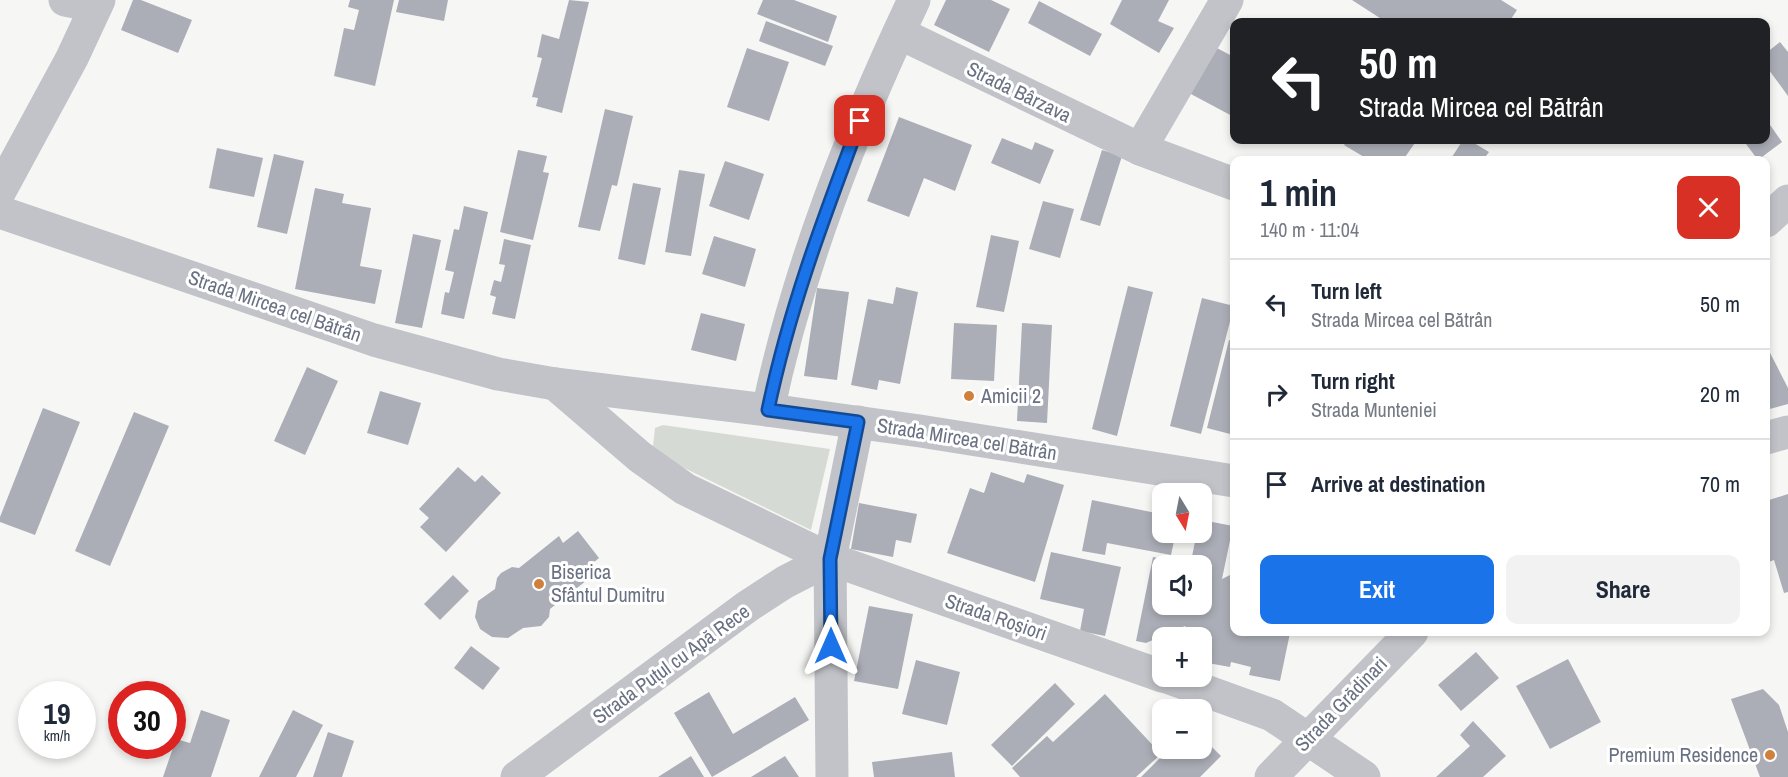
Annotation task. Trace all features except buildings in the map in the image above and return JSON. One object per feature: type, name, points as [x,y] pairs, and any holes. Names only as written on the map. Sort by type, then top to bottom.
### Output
[{"type":"street","points":[[768,410],[784,337],[812,248],[860,121],[914,0]]},
{"type":"street","points":[[1140,149],[1227,0]]},
{"type":"street","points":[[0,191],[72,58],[87,2]]},
{"type":"street","name":"Strada Bârzava","points":[[899,33],[1140,149],[1230,183]]},
{"type":"street","points":[[1770,217],[1788,201]]},
{"type":"street","name":"Strada Mircea cel Bătrân","points":[[0,212],[374,340],[498,374],[555,384],[858,422],[1230,480]]},
{"type":"street","points":[[555,384],[640,457],[685,489],[830,559]]},
{"type":"street","points":[[832,777],[830,559],[858,422]]},
{"type":"street","points":[[1770,437],[1788,432]]},
{"type":"street","name":"Strada Roșiori","points":[[830,559],[1152,672]]},
{"type":"street","name":"Strada Puțul cu Apă Rece","points":[[518,777],[748,606],[785,582],[830,559]]},
{"type":"street","name":"Strada Grădinari","points":[[1270,777],[1408,636]]},
{"type":"street","name":"Strada Roșiori","points":[[1194,687],[1272,715],[1364,777]]},
{"type":"shaded area","points":[[663,425],[830,449],[811,530],[678,465],[653,446],[655,428]]},
{"type":"place","name":"Amicii 2","points":[[969,396]]},
{"type":"place","name":"Biserica Sfântul Dumitru","points":[[539,584]]},
{"type":"place","name":"Premium Residence","points":[[1770,755]]},
{"type":"route","points":[[831,646],[830,559],[858,422],[768,410],[777,365],[806,265],[860,121]]}]
